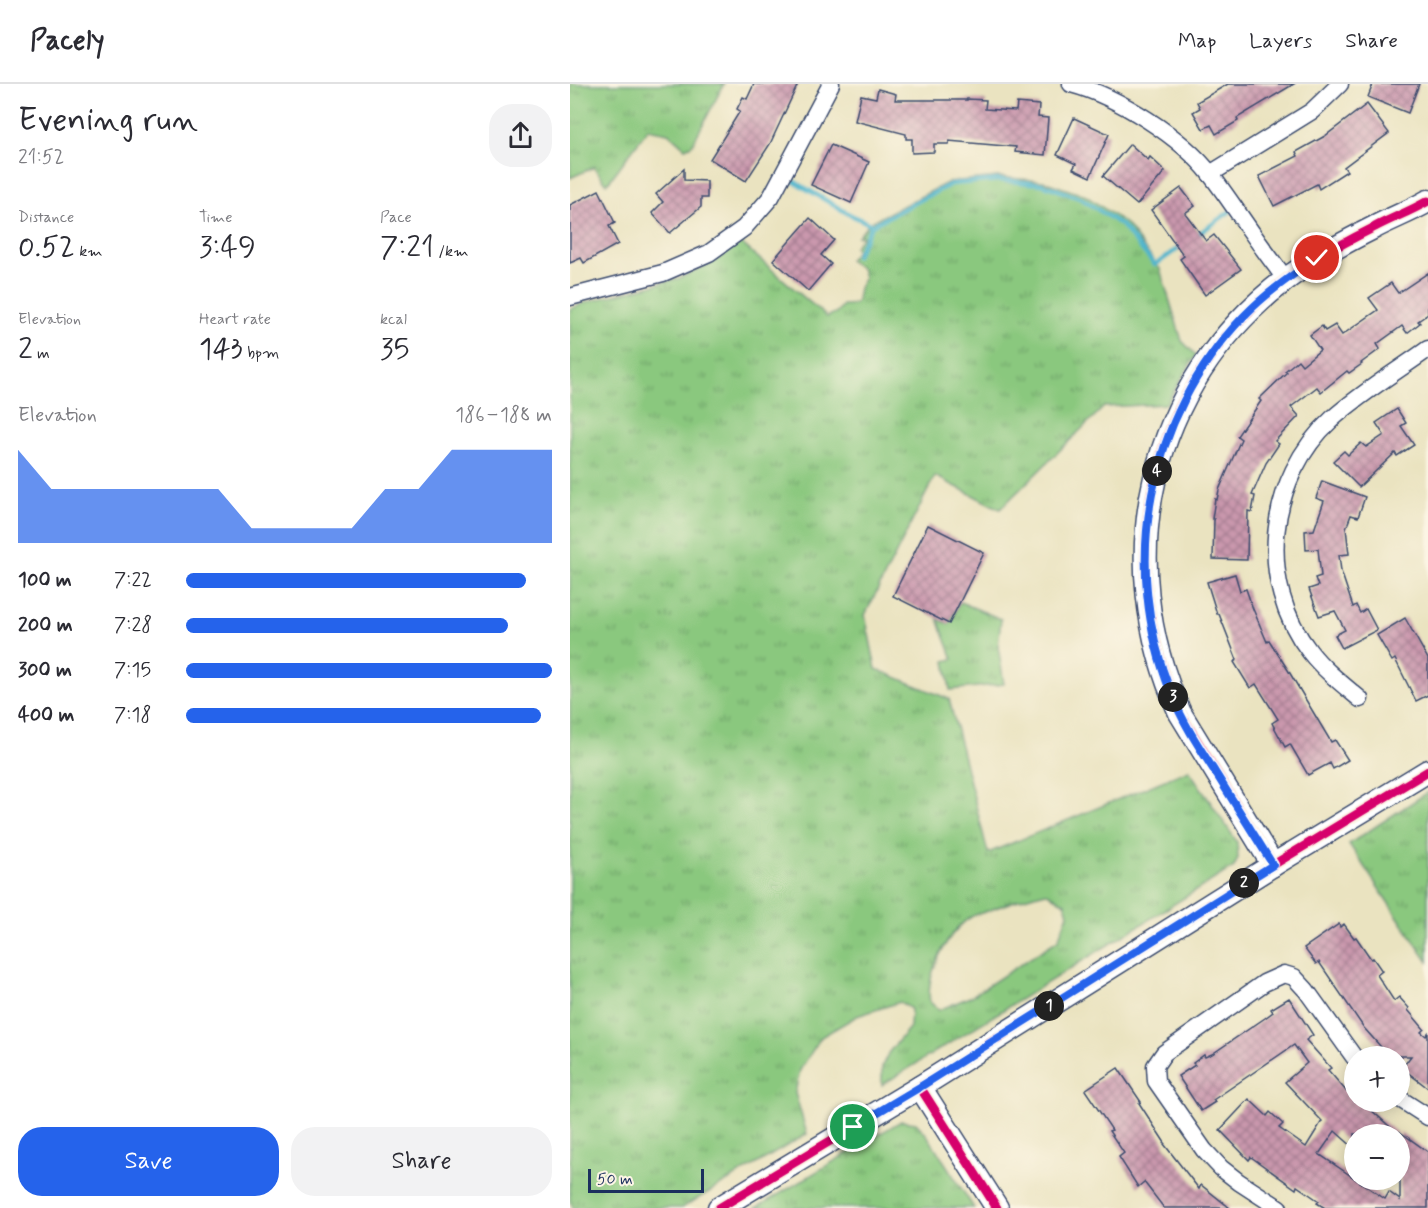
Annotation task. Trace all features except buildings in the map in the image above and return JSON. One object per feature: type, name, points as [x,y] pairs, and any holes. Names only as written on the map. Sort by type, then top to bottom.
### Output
[{"type":"street","points":[[570,297],[663,273],[709,253],[744,228],[771,197],[831,84]]},
{"type":"street","points":[[1071,84],[1091,89],[1154,123],[1176,141],[1210,174],[1286,279]]},
{"type":"street","points":[[1210,174],[1312,111],[1340,84]]},
{"type":"street","points":[[1273,865],[1193,737],[1171,694],[1155,646],[1146,593],[1145,562],[1148,511],[1152,489],[1164,447],[1186,396],[1204,364],[1243,316],[1286,279],[1325,253],[1427,205]]},
{"type":"street","points":[[1360,699],[1324,669],[1309,651],[1290,618],[1277,576],[1275,558],[1278,517],[1292,472],[1314,439],[1332,420],[1428,350]]},
{"type":"street","points":[[719,1208],[920,1087],[1273,865],[1428,771]]},
{"type":"street","points":[[1280,1208],[1239,1182],[1204,1150],[1156,1082],[1155,1066],[1164,1053],[1264,983],[1284,974],[1294,977],[1306,990],[1346,1046]]},
{"type":"street","points":[[920,1087],[997,1208]]},
{"type":"street","points":[[1410,1105],[1428,1117]]},
{"type":"green space","points":[[570,84],[724,84],[692,145],[685,148],[668,133],[648,129],[607,184],[594,167],[570,178]]},
{"type":"green space","points":[[998,177],[1043,181],[1086,196],[1126,224],[1160,269],[1182,341],[1196,355],[1166,404],[1104,407],[1000,509],[935,476],[865,615],[876,669],[949,699],[988,853],[1189,770],[1237,842],[1238,858],[1234,867],[882,1085],[882,1066],[889,1052],[910,1027],[911,1009],[900,1002],[857,1016],[821,1037],[800,1070],[795,1093],[807,1134],[682,1208],[573,1208],[570,1202],[570,309],[587,302],[680,278],[711,263],[741,243],[827,317],[837,312],[843,305],[857,301],[859,288],[864,278],[861,268],[849,260],[857,250],[854,247],[863,236],[858,236],[871,222],[949,182]],"holes":[[[1046,892],[1065,903],[1068,914],[1058,940],[972,996],[939,1010],[930,1002],[929,991],[934,967],[946,943],[971,917]]]},
{"type":"green space","points":[[960,602],[1001,619],[998,646],[1004,684],[950,690],[945,661],[953,659],[938,619],[949,624]]},
{"type":"green space","points":[[1428,792],[1428,962],[1349,844]]},
{"type":"green space","points":[[901,1121],[916,1123],[927,1135],[974,1208],[756,1208]]},
{"type":"waterway","points":[[785,176],[872,225],[951,184],[999,180],[1042,184],[1082,199],[1121,225],[1155,265],[1183,245]]},
{"type":"waterway","points":[[1197,235],[1232,210]]},
{"type":"waterway","points":[[856,256],[872,225]]},
{"type":"cycle path","points":[[1273,865],[1180,713],[1159,654],[1148,595],[1146,536],[1155,478],[1173,423],[1201,370],[1238,322],[1285,280],[1306,265],[1351,239],[1428,201]]},
{"type":"cycle path","points":[[719,1208],[920,1087],[1273,865],[1428,771]]},
{"type":"cycle path","points":[[920,1087],[997,1208]]},
{"type":"route","points":[[853,1127],[1273,865],[1193,737],[1171,694],[1155,646],[1150,619],[1146,593],[1146,538],[1148,511],[1160,457],[1186,396],[1204,364],[1243,316],[1286,279],[1317,258]]}]
